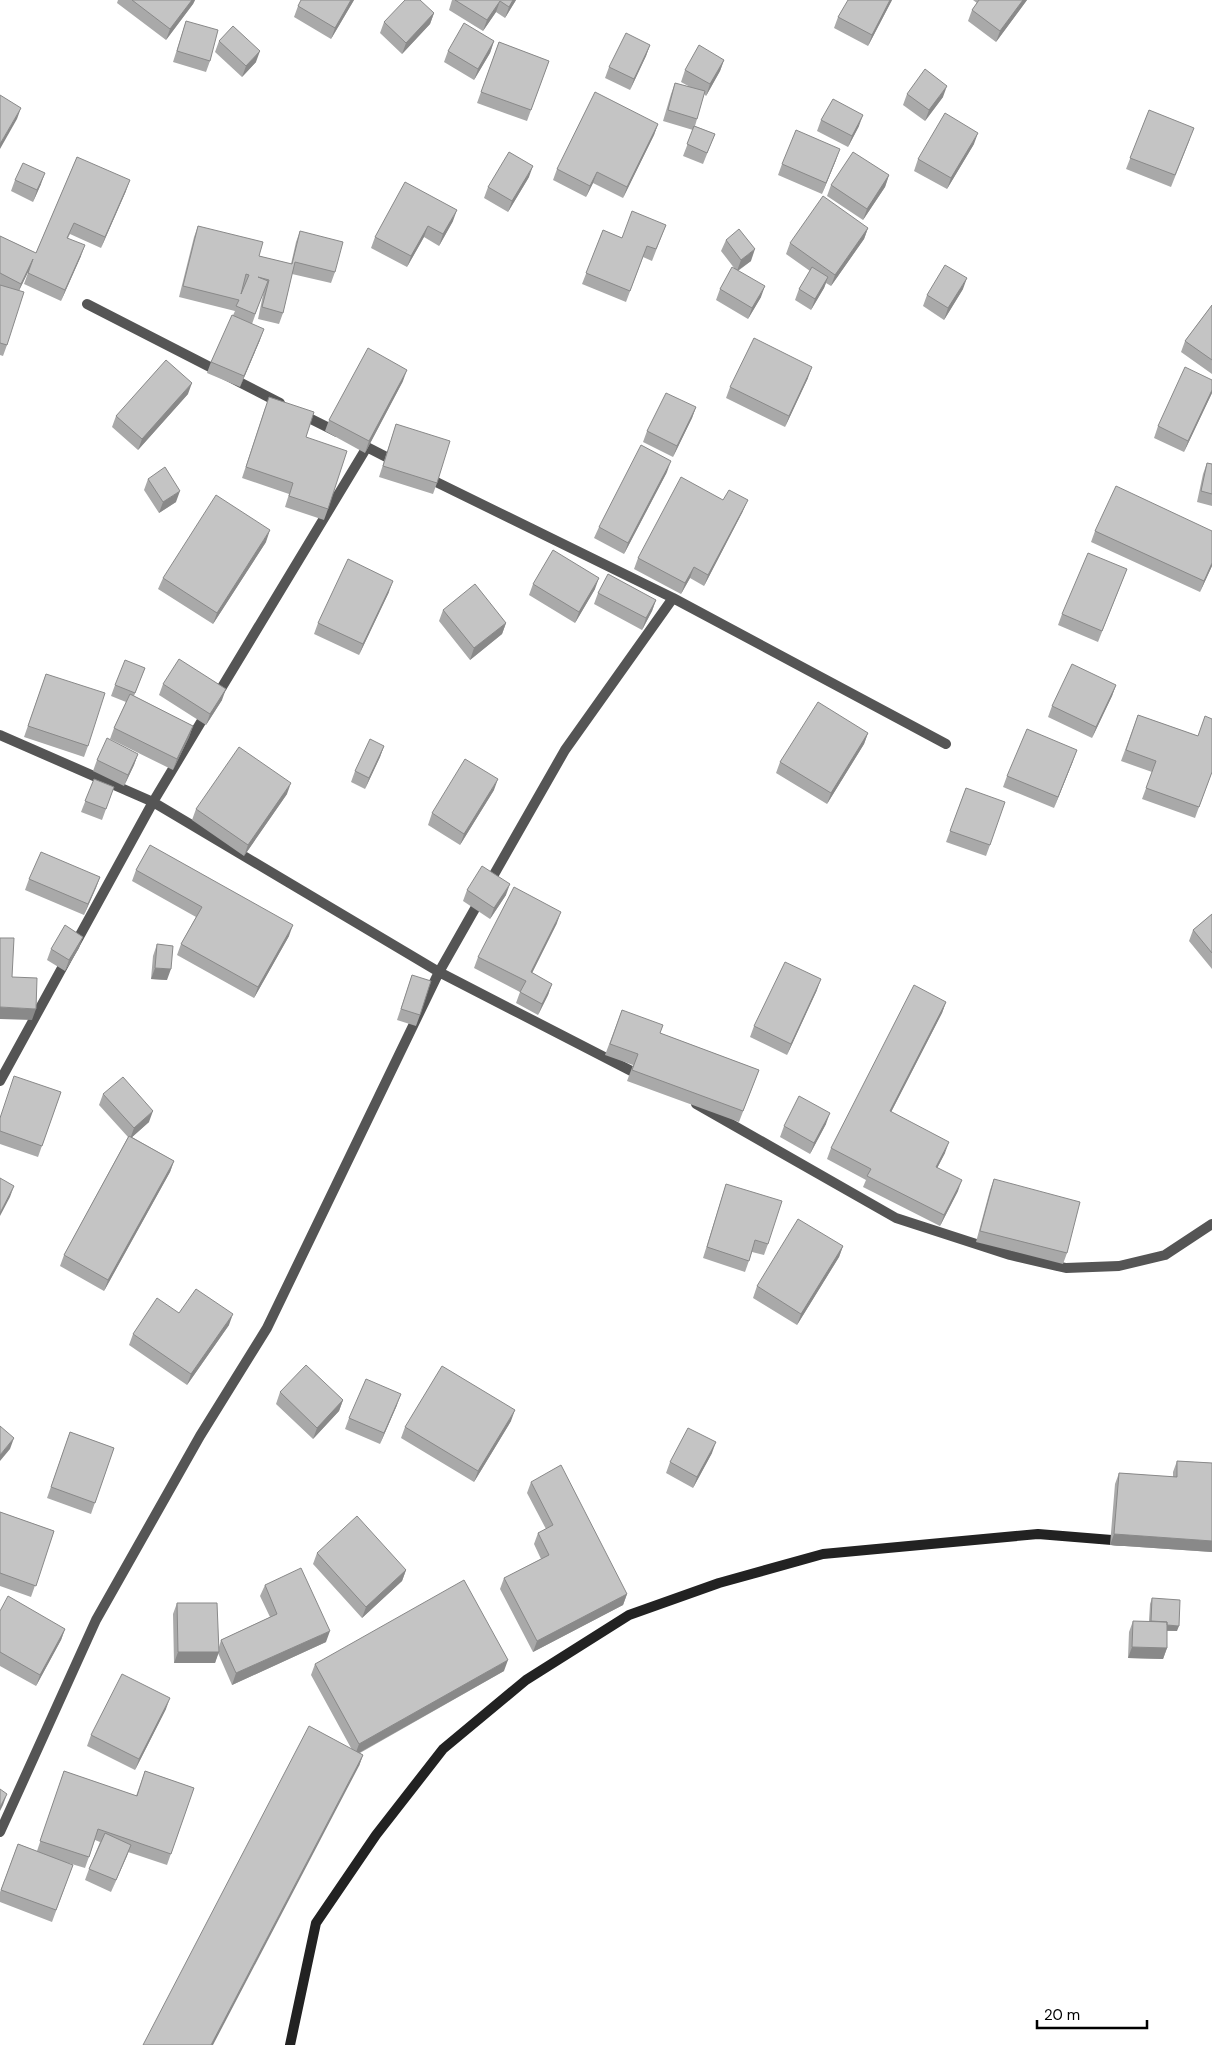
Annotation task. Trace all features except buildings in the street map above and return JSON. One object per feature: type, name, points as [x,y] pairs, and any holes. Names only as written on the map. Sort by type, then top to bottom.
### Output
[{"type":"main road","points":[[290,2045],[316,1923],[376,1835],[443,1749],[526,1680],[629,1615],[719,1583],[823,1554],[1038,1534],[1135,1542]]},
{"type":"street","points":[[87,304],[367,447],[673,598],[946,744]]},
{"type":"street","points":[[0,1081],[153,802],[367,447]]},
{"type":"street","points":[[0,1832],[96,1620],[200,1436],[267,1328],[439,972],[565,750],[673,598]]},
{"type":"street","points":[[0,735],[153,802],[439,972],[652,1081]]},
{"type":"street","points":[[687,1100],[896,1218],[1010,1255],[1066,1268],[1119,1266],[1165,1255],[1212,1224]]}]
